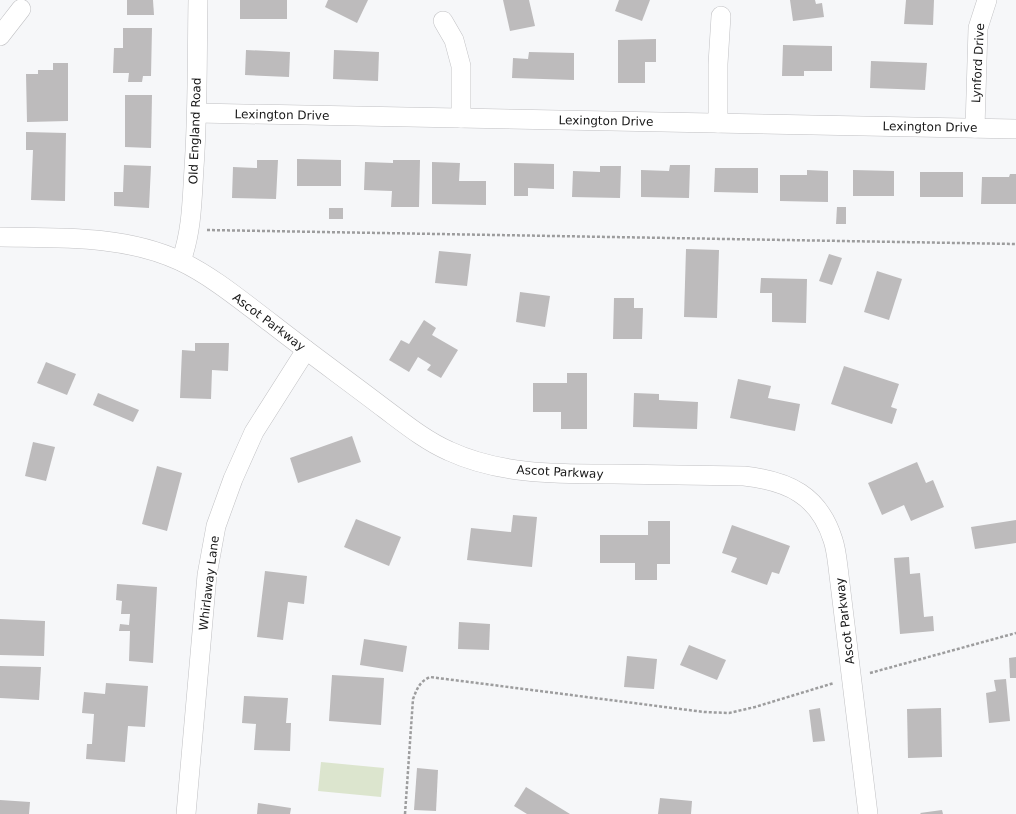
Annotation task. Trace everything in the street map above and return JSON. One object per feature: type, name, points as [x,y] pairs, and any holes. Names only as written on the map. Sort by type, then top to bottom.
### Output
[{"type":"street","name":"Old England Road","points":[[181,261],[190,230],[196,148],[198,0]]},
{"type":"street","name":"Lynford Drive","points":[[975,128],[978,28],[987,0]]},
{"type":"street","points":[[0,36],[21,9]]},
{"type":"street","points":[[718,123],[718,64],[721,16]]},
{"type":"street","points":[[443,21],[454,40],[461,66],[461,118]]},
{"type":"street","name":"Lexington Drive","points":[[196,113],[1016,129]]},
{"type":"street","name":"Ascot Parkway","points":[[0,237],[87,239],[123,244],[156,252],[181,261],[220,285],[418,433],[449,451],[482,463],[517,470],[552,473],[744,476],[765,478],[786,485],[805,496],[822,516],[833,540],[838,568],[868,814]]},
{"type":"street","name":"Whirlaway Lane","points":[[186,814],[207,575],[216,526],[233,479],[254,432],[306,350]]},
{"type":"path","points":[[190,230],[1016,244]]},
{"type":"path","points":[[405,814],[413,699],[422,680],[430,677],[704,712],[728,713],[755,707],[852,678],[1016,633]]},
{"type":"green space","points":[[321,762],[384,768],[381,797],[318,791]]},
{"type":"building","points":[[127,0],[153,0],[154,15],[127,15]]},
{"type":"building","points":[[240,0],[287,0],[287,19],[240,19]]},
{"type":"building","points":[[328,0],[368,0],[357,23],[325,7]]},
{"type":"building","points":[[503,0],[529,0],[535,26],[510,31]]},
{"type":"building","points":[[619,0],[650,0],[642,21],[615,11]]},
{"type":"building","points":[[790,0],[815,0],[816,4],[822,3],[824,17],[793,21]]},
{"type":"building","points":[[906,0],[934,0],[933,25],[904,24]]},
{"type":"building","points":[[123,28],[152,28],[151,76],[143,76],[142,82],[128,82],[129,73],[113,73],[114,48],[123,48]]},
{"type":"building","points":[[656,39],[656,62],[645,62],[645,83],[618,83],[618,40]]},
{"type":"building","points":[[783,45],[832,46],[832,71],[804,71],[804,76],[782,76]]},
{"type":"building","points":[[246,50],[290,52],[289,77],[245,75]]},
{"type":"building","points":[[334,50],[379,52],[378,81],[333,79]]},
{"type":"building","points":[[529,52],[574,53],[574,80],[512,78],[513,58],[528,59]]},
{"type":"building","points":[[871,61],[927,63],[925,90],[870,88]]},
{"type":"building","points":[[53,63],[68,63],[68,121],[27,122],[26,74],[38,74],[38,70],[53,70]]},
{"type":"building","points":[[125,95],[152,95],[151,148],[125,147]]},
{"type":"building","points":[[26,132],[66,133],[65,201],[31,200],[33,150],[26,150]]},
{"type":"building","points":[[297,159],[341,160],[341,186],[297,186]]},
{"type":"building","points":[[257,160],[278,160],[276,199],[232,198],[233,167],[257,168]]},
{"type":"building","points":[[393,160],[420,160],[419,207],[391,207],[392,191],[364,190],[365,162],[393,163]]},
{"type":"building","points":[[432,162],[460,163],[459,181],[486,181],[486,205],[432,204]]},
{"type":"building","points":[[514,163],[554,164],[554,189],[528,188],[528,196],[514,196]]},
{"type":"building","points":[[124,165],[151,166],[149,208],[114,206],[114,192],[123,192]]},
{"type":"building","points":[[670,165],[690,165],[689,198],[641,197],[641,170],[669,171]]},
{"type":"building","points":[[600,166],[621,166],[620,198],[572,197],[573,171],[600,172]]},
{"type":"building","points":[[715,168],[758,168],[758,193],[714,192]]},
{"type":"building","points":[[807,170],[828,171],[828,202],[780,201],[780,175],[807,175]]},
{"type":"building","points":[[853,170],[894,171],[894,196],[853,196]]},
{"type":"building","points":[[920,172],[963,172],[963,197],[920,197]]},
{"type":"building","points":[[1010,174],[1016,174],[1016,204],[981,204],[982,177],[1009,177]]},
{"type":"building","points":[[837,207],[846,207],[846,224],[836,224]]},
{"type":"building","points":[[329,208],[343,208],[343,219],[329,219]]},
{"type":"building","points":[[686,249],[719,250],[717,318],[684,317]]},
{"type":"building","points":[[439,251],[471,254],[467,286],[435,283]]},
{"type":"building","points":[[829,254],[842,258],[832,285],[819,281]]},
{"type":"building","points":[[877,271],[902,279],[889,320],[864,312]]},
{"type":"building","points":[[761,278],[807,279],[806,323],[772,322],[772,293],[760,293]]},
{"type":"building","points":[[520,292],[550,296],[545,327],[516,322]]},
{"type":"building","points":[[614,298],[634,298],[634,308],[643,308],[642,339],[613,339]]},
{"type":"building","points":[[424,320],[436,328],[432,335],[458,350],[441,378],[427,370],[431,365],[418,357],[409,372],[389,360],[401,340],[409,344]]},
{"type":"building","points":[[195,343],[229,343],[228,371],[212,370],[211,399],[180,398],[182,350],[195,351]]},
{"type":"building","points":[[46,362],[76,374],[67,395],[37,383]]},
{"type":"building","points":[[844,366],[899,384],[891,407],[897,409],[892,424],[831,404]]},
{"type":"building","points":[[567,373],[587,373],[587,429],[561,429],[561,412],[533,412],[533,383],[567,383]]},
{"type":"building","points":[[738,379],[771,386],[768,398],[800,404],[795,431],[730,418]]},
{"type":"building","points":[[98,393],[139,410],[133,422],[93,405]]},
{"type":"building","points":[[634,393],[659,394],[659,400],[698,402],[697,429],[633,427]]},
{"type":"building","points":[[352,436],[361,462],[298,483],[290,458]]},
{"type":"building","points":[[33,442],[55,447],[46,481],[25,476]]},
{"type":"building","points":[[917,462],[926,483],[933,480],[944,507],[911,521],[904,505],[882,515],[868,483]]},
{"type":"building","points":[[157,466],[182,473],[167,531],[142,524]]},
{"type":"building","points":[[513,515],[537,517],[532,567],[467,560],[471,528],[511,532]]},
{"type":"building","points":[[356,519],[401,537],[389,566],[344,547]]},
{"type":"building","points":[[1016,520],[1016,543],[975,549],[971,527]]},
{"type":"building","points":[[648,521],[670,521],[670,564],[657,564],[657,580],[635,580],[635,563],[600,563],[600,535],[648,535]]},
{"type":"building","points":[[732,525],[790,546],[779,574],[772,572],[767,585],[731,572],[737,558],[722,553]]},
{"type":"building","points":[[909,557],[910,574],[920,573],[924,617],[933,616],[934,631],[900,634],[894,558]]},
{"type":"building","points":[[265,571],[307,576],[304,604],[288,602],[283,640],[257,637]]},
{"type":"building","points":[[117,584],[157,587],[153,663],[129,661],[130,631],[119,631],[120,624],[129,625],[130,614],[121,614],[122,601],[116,600]]},
{"type":"building","points":[[0,619],[45,621],[44,656],[0,655]]},
{"type":"building","points":[[459,622],[490,624],[489,650],[458,649]]},
{"type":"building","points":[[364,639],[407,646],[403,672],[360,665]]},
{"type":"building","points":[[689,645],[726,660],[717,680],[680,665]]},
{"type":"building","points":[[627,656],[657,659],[654,689],[624,687]]},
{"type":"building","points":[[1016,657],[1016,678],[1010,678],[1009,658]]},
{"type":"building","points":[[0,666],[41,667],[39,700],[0,698]]},
{"type":"building","points":[[332,675],[384,678],[381,725],[329,721]]},
{"type":"building","points":[[1006,679],[1010,721],[989,723],[986,693],[996,691],[994,680]]},
{"type":"building","points":[[106,683],[148,686],[145,727],[128,726],[125,762],[86,759],[87,744],[92,744],[94,714],[82,713],[84,692],[105,694]]},
{"type":"building","points":[[244,696],[288,698],[286,723],[291,723],[290,751],[254,750],[256,724],[242,723]]},
{"type":"building","points":[[820,708],[825,741],[813,742],[809,710]]},
{"type":"building","points":[[941,708],[942,757],[908,758],[907,709]]},
{"type":"building","points":[[417,768],[438,770],[436,811],[414,810]]},
{"type":"building","points":[[526,787],[570,814],[527,814],[514,806]]},
{"type":"building","points":[[660,798],[692,801],[691,814],[658,814]]},
{"type":"building","points":[[0,800],[30,802],[29,814],[0,814]]},
{"type":"building","points":[[258,803],[291,808],[290,814],[257,814]]},
{"type":"building","points":[[942,810],[943,814],[920,813]]}]
